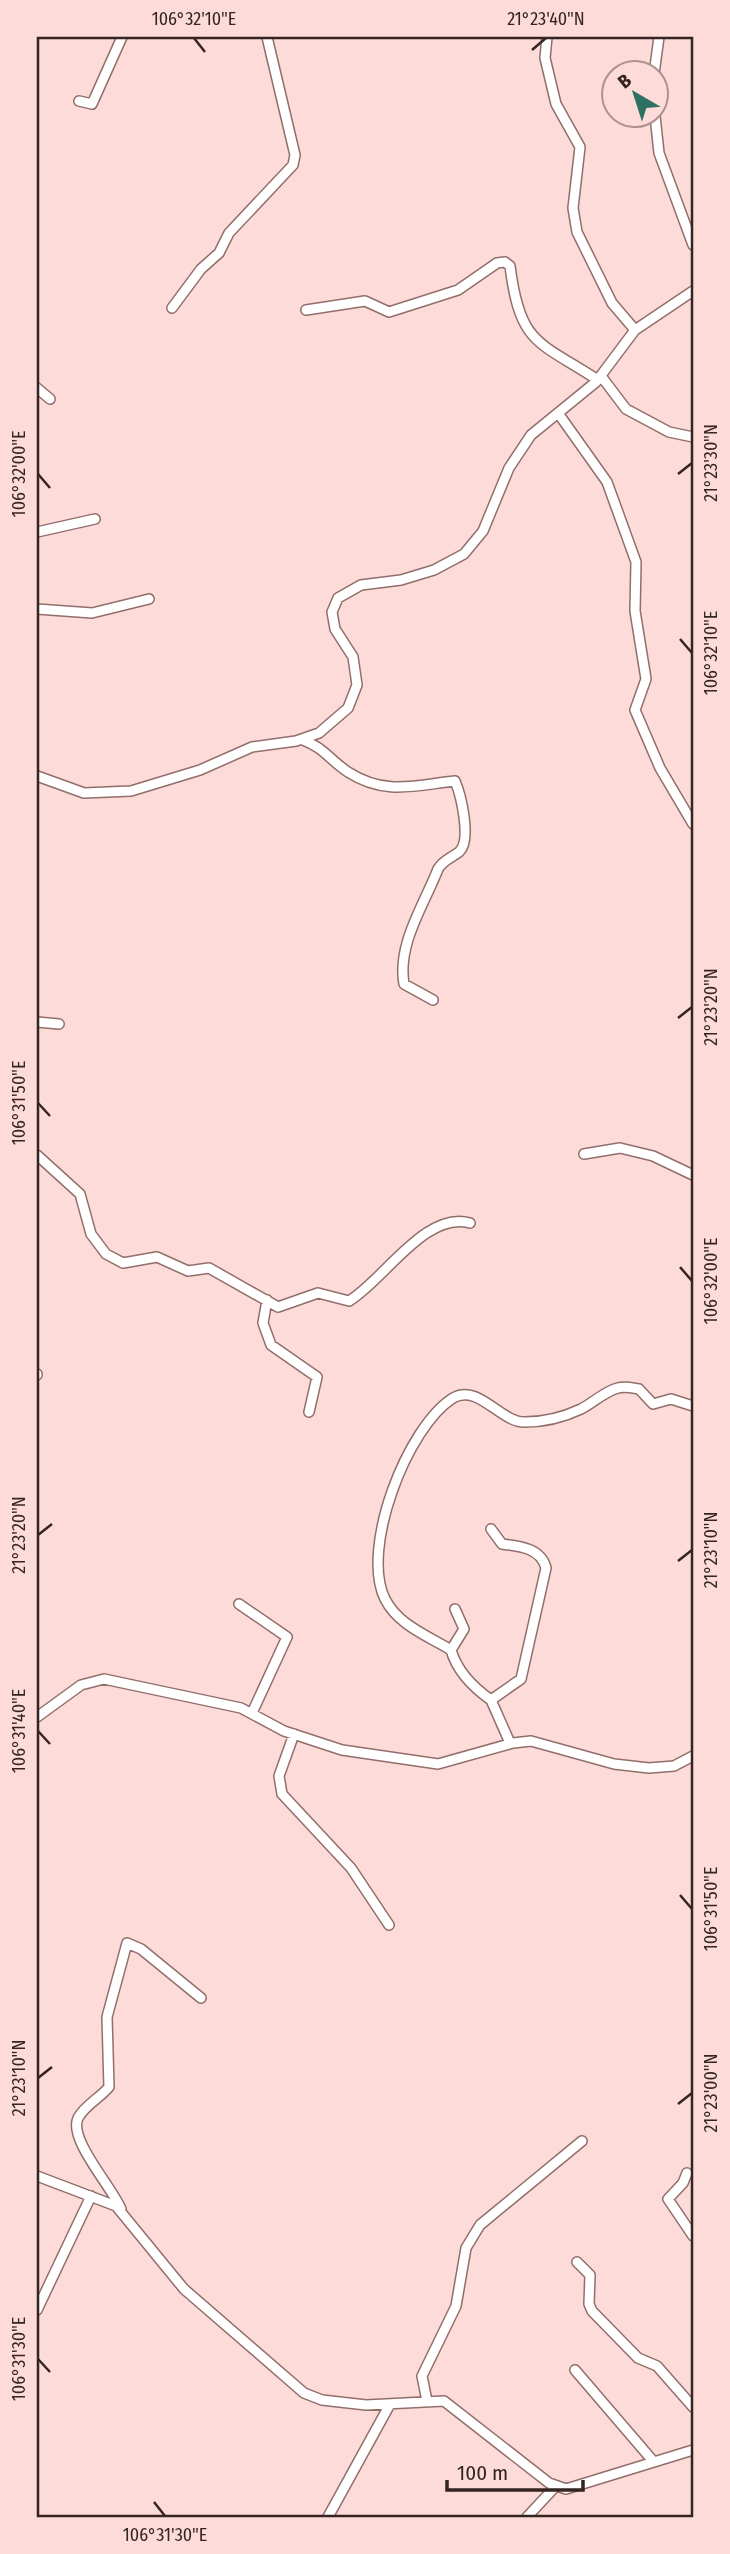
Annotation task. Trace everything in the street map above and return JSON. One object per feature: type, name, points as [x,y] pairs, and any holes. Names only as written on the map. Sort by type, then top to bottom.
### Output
[{"type":"street","points":[[79,101],[92,104],[122,37]]},
{"type":"street","points":[[172,309],[201,269],[219,253],[229,233],[293,165],[295,155],[267,37]]},
{"type":"street","points":[[547,37],[545,58],[556,104],[580,146],[573,208],[577,232],[612,303],[635,330]]},
{"type":"street","points":[[656,60],[659,37]]},
{"type":"street","points":[[657,130],[659,153],[693,245]]},
{"type":"street","points":[[306,310],[365,301],[389,312],[458,290],[497,264],[505,262],[510,267],[519,313],[526,328],[554,355],[600,378],[626,409],[669,432],[693,438]]},
{"type":"street","points":[[37,776],[84,793],[131,791],[200,770],[252,747],[302,739],[319,733],[348,708],[356,693],[353,657],[338,636],[333,616],[338,598],[353,587],[401,580],[434,570],[464,554],[483,531],[518,451],[531,435],[600,378],[635,330],[693,291]]},
{"type":"street","points":[[37,388],[50,399]]},
{"type":"street","points":[[558,412],[596,464],[615,500],[636,566],[635,611],[646,679],[635,710],[660,768],[693,824]]},
{"type":"street","points":[[37,532],[95,519]]},
{"type":"street","points":[[37,609],[92,613],[149,599]]},
{"type":"street","points":[[302,739],[324,750],[352,775],[376,784],[406,789],[455,781],[463,808],[464,842],[460,851],[441,863],[411,930],[405,956],[404,984],[433,1000]]},
{"type":"street","points":[[37,1022],[59,1024]]},
{"type":"street","points":[[584,1154],[620,1148],[653,1156],[693,1175]]},
{"type":"street","points":[[37,1155],[80,1194],[93,1239],[116,1261],[134,1263],[157,1257],[188,1271],[209,1268],[278,1307],[318,1293],[349,1301],[425,1234],[447,1222],[460,1220],[470,1223]]},
{"type":"street","points":[[267,1300],[263,1323],[271,1345],[317,1377],[309,1412]]},
{"type":"street","points":[[510,1744],[491,1700],[475,1689],[451,1650],[400,1618],[384,1597],[380,1573],[384,1508],[411,1451],[427,1425],[457,1396],[476,1397],[521,1422],[565,1416],[619,1388],[639,1389],[653,1404],[671,1399],[693,1406]]},
{"type":"street","points":[[491,1529],[502,1544],[523,1546],[538,1555],[546,1569],[522,1679],[491,1700]]},
{"type":"street","points":[[239,1604],[287,1637],[252,1713]]},
{"type":"street","points":[[451,1650],[464,1629],[455,1609]]},
{"type":"street","points":[[37,1717],[81,1685],[104,1679],[218,1702],[252,1713],[294,1734],[342,1750],[438,1764],[510,1744],[541,1742],[614,1764],[649,1768],[674,1766],[693,1756]]},
{"type":"street","points":[[294,1734],[278,1776],[282,1794],[352,1868],[389,1925]]},
{"type":"street","points":[[201,1998],[141,1949],[127,1943],[107,2017],[109,2087],[83,2111],[76,2130],[81,2145],[107,2182],[122,2211],[184,2289],[304,2393],[345,2404],[389,2406],[427,2401],[450,2404],[555,2487],[571,2488],[693,2449]]},
{"type":"street","points":[[427,2401],[422,2376],[457,2306],[468,2240],[480,2225],[582,2141]]},
{"type":"street","points":[[687,2173],[683,2183],[668,2199],[693,2236]]},
{"type":"street","points":[[37,2176],[111,2202],[122,2211]]},
{"type":"street","points":[[37,2309],[91,2196]]},
{"type":"street","points":[[577,2262],[590,2275],[589,2304],[592,2311],[638,2358],[657,2366],[693,2407]]},
{"type":"street","points":[[575,2370],[653,2461]]},
{"type":"street","points":[[328,2517],[389,2406]]},
{"type":"street","points":[[527,2517],[555,2487]]}]
